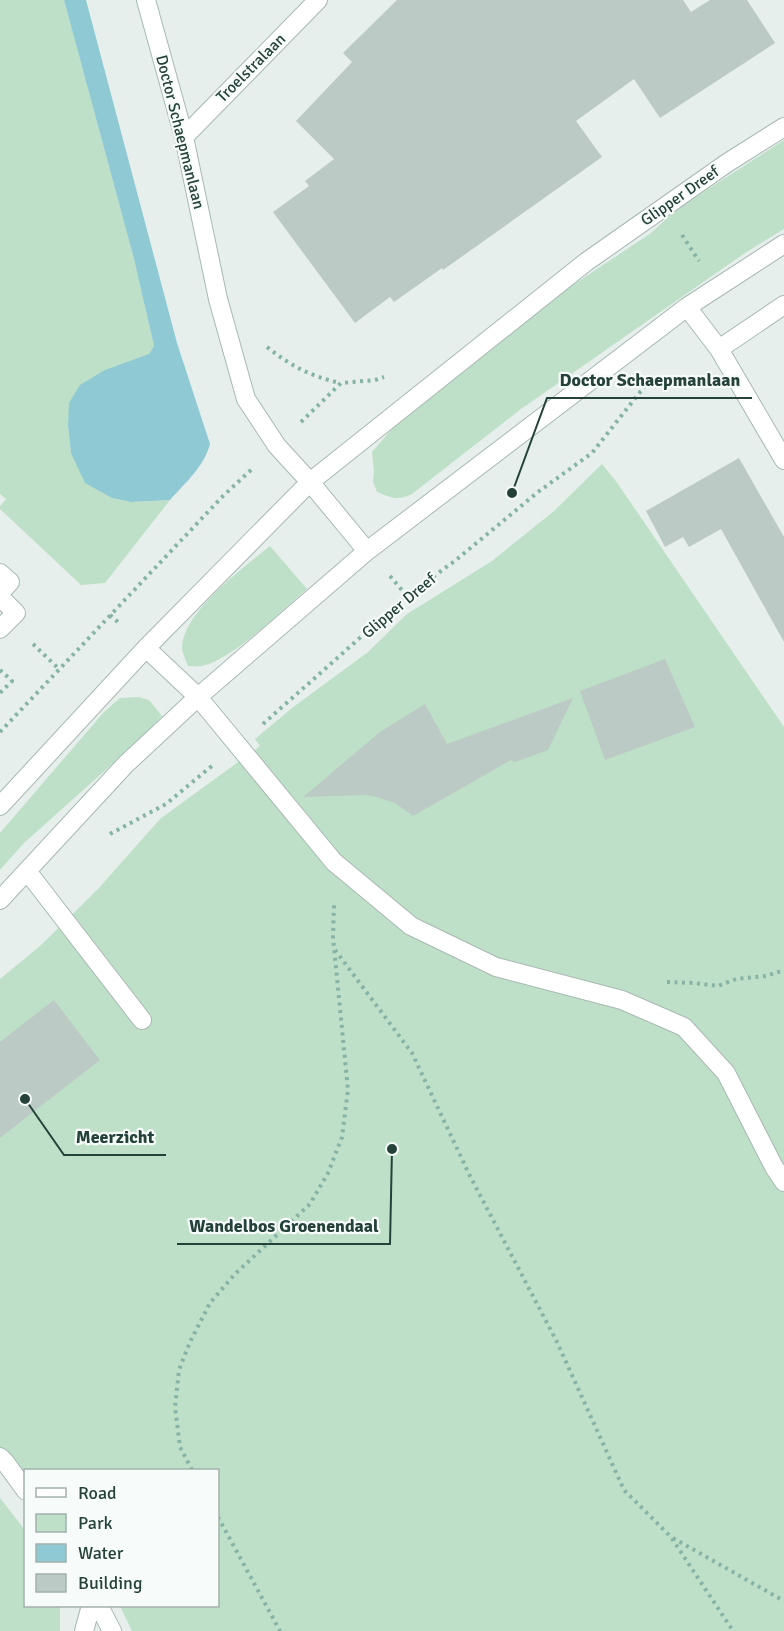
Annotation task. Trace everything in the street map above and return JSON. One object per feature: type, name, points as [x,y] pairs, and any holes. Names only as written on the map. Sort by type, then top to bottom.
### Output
[{"type":"street","name":"Doctor Schaepmanlaan","points":[[146,0],[184,137],[218,299],[246,399],[277,446],[367,551]]},
{"type":"street","name":"Troelstralaan","points":[[184,137],[318,0]]},
{"type":"street","name":"Glipper Dreef","points":[[0,806],[146,648],[310,482],[586,262],[727,163],[784,127]]},
{"type":"street","points":[[0,900],[126,764],[198,697],[367,551],[687,308],[784,244]]},
{"type":"street","points":[[719,350],[784,304]]},
{"type":"street","points":[[687,308],[719,350],[784,460]]},
{"type":"street","points":[[0,573],[10,582],[0,595],[16,613],[0,629]]},
{"type":"street","points":[[146,648],[198,697],[334,862],[411,926],[496,967],[622,1000],[684,1027],[726,1073],[784,1182]]},
{"type":"street","points":[[27,871],[142,1020]]},
{"type":"street","points":[[0,1457],[24,1488]]},
{"type":"street","points":[[84,1631],[90,1607]]},
{"type":"street","points":[[100,1607],[112,1631]]},
{"type":"path","points":[[264,345],[288,363],[321,378],[340,383]]},
{"type":"path","name":"Glipper Dreef","points":[[105,836],[166,804],[273,717],[407,596],[456,560],[538,492],[592,453],[652,375]]},
{"type":"path","points":[[0,732],[110,615]]},
{"type":"path","points":[[0,670],[12,681],[0,693]]},
{"type":"path","points":[[191,1469],[180,1447],[175,1407],[179,1370],[190,1342],[210,1303],[222,1288],[310,1204],[328,1173],[342,1137],[348,1090],[333,937],[334,862]]},
{"type":"path","points":[[335,950],[412,1053],[468,1174],[557,1342],[624,1490],[671,1537],[733,1631]]},
{"type":"path","points":[[622,1000],[649,987],[670,981],[718,986],[736,979],[766,976],[784,970]]},
{"type":"path","points":[[219,1519],[280,1631]]},
{"type":"path","points":[[671,1537],[784,1602]]},
{"type":"green space","points":[[0,0],[64,0],[134,259],[154,346],[149,354],[68,426],[71,453],[112,498],[131,502],[170,500],[105,583],[81,585],[0,509],[6,499],[0,494]]},
{"type":"green space","points":[[784,140],[784,229],[745,253],[521,409],[412,494],[394,498],[377,492],[373,482],[372,452],[398,422],[531,313],[651,233],[677,209]]},
{"type":"green space","points":[[602,464],[784,727],[784,1631],[132,1631],[120,1607],[219,1607],[219,1469],[24,1469],[24,1475],[0,1447],[0,979],[40,946],[98,889],[160,819],[260,746],[255,739],[292,708],[368,652],[407,614],[492,561],[554,511]]},
{"type":"green space","points":[[270,546],[307,589],[228,654],[202,666],[188,666],[182,647],[185,633],[193,619],[217,591]]},
{"type":"green space","points":[[139,697],[149,700],[162,716],[138,741],[24,843],[0,870],[0,833],[104,712],[120,698]]},
{"type":"green space","points":[[0,1498],[24,1529],[24,1607],[60,1607],[60,1631],[0,1631]]},
{"type":"water","points":[[64,0],[86,0],[177,343],[210,444],[199,467],[170,500],[131,502],[112,498],[85,483],[71,453],[68,426],[69,403],[80,385],[105,370],[149,354],[154,346],[134,259]]},
{"type":"building","points":[[397,0],[683,0],[691,12],[710,0],[747,0],[775,43],[660,118],[634,79],[576,121],[602,157],[443,270],[442,268],[394,302],[390,297],[355,323],[273,212],[309,186],[305,181],[334,159],[296,121],[352,62],[343,53]]},
{"type":"building","points":[[739,458],[784,537],[784,642],[721,529],[689,547],[683,537],[665,547],[646,511]]},
{"type":"building","points":[[665,659],[695,727],[605,760],[580,691]]},
{"type":"building","points":[[573,698],[548,750],[515,762],[511,760],[413,816],[395,803],[366,795],[303,797],[380,732],[425,704],[447,744]]},
{"type":"building","points":[[54,1000],[100,1060],[0,1138],[0,1042]]},
{"type":"place","name":"Doctor Schaepmanlaan","points":[[512,493]]},
{"type":"place","name":"Meerzicht","points":[[25,1099]]},
{"type":"place","name":"Wandelbos Groenendaal","points":[[392,1149]]}]
